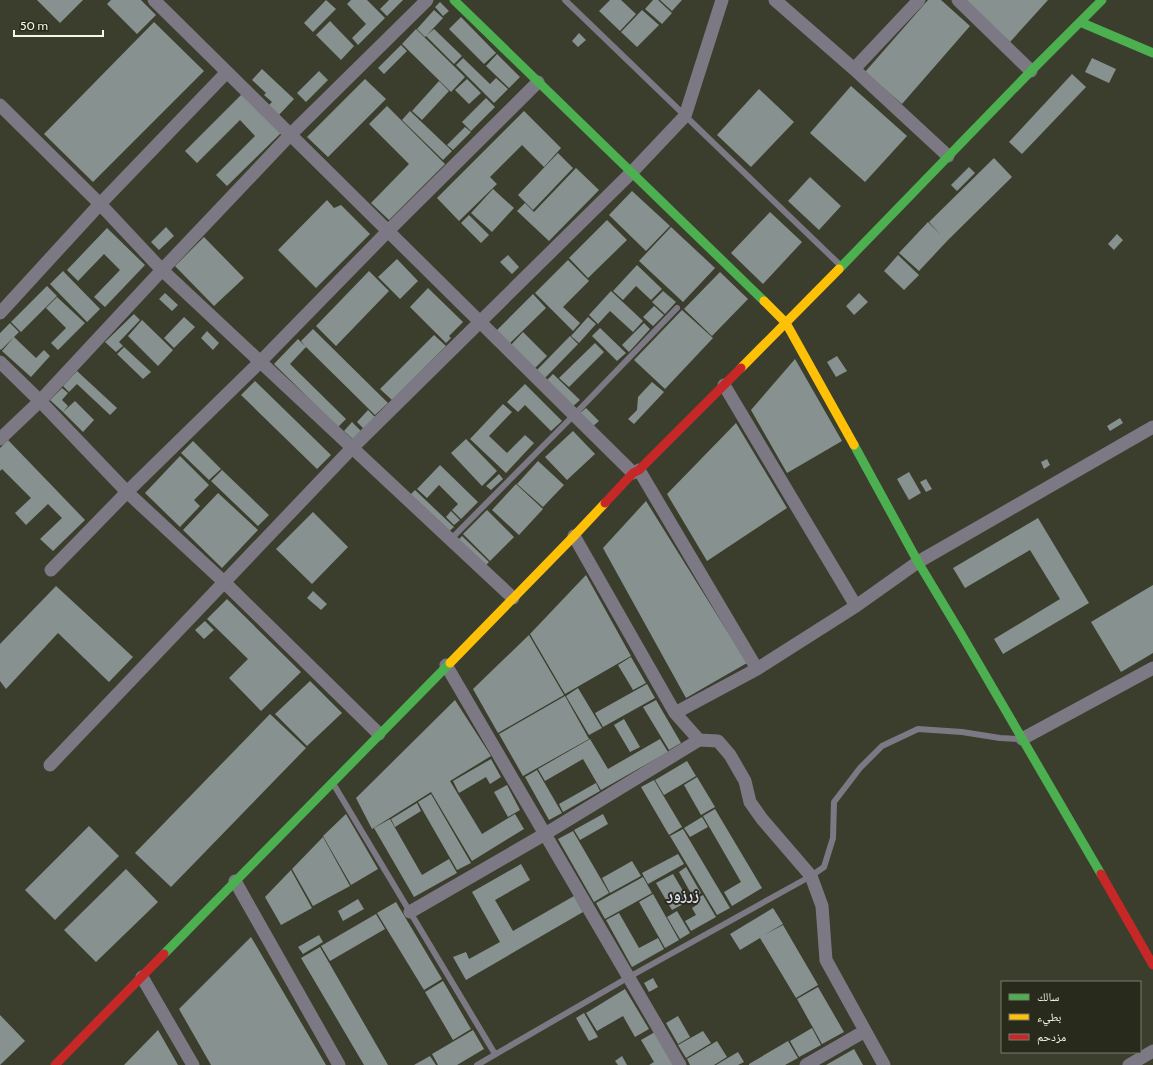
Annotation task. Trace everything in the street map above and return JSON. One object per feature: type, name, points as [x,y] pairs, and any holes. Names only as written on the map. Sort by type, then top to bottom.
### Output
[{"type":"main road","points":[[454,0],[786,323],[918,562],[1153,965]]},
{"type":"main road","points":[[55,1065],[636,471],[786,323],[1102,0]]},
{"type":"main road","points":[[1080,22],[1153,53]]},
{"type":"street","points":[[154,0],[574,415],[636,471],[757,669]]},
{"type":"street","points":[[0,439],[40,401],[290,135],[427,0]]},
{"type":"street","points":[[50,765],[352,448],[632,172],[686,116],[722,0]]},
{"type":"street","points":[[775,0],[854,69],[948,156]]},
{"type":"street","points":[[854,69],[919,0]]},
{"type":"street","points":[[958,0],[1031,71]]},
{"type":"street","points":[[0,314],[100,204],[227,72]]},
{"type":"street","points":[[51,570],[126,492],[260,362],[388,231],[538,82]]},
{"type":"street","points":[[0,106],[100,204],[162,270],[512,598]]},
{"type":"street","points":[[0,362],[40,401],[126,492],[224,582],[379,734]]},
{"type":"street","points":[[724,385],[856,606]]},
{"type":"street","points":[[675,713],[757,669],[856,606],[918,562],[1153,427]]},
{"type":"street","points":[[574,536],[675,713],[699,740]]},
{"type":"street","points":[[446,665],[680,1065]]},
{"type":"street","points":[[1022,739],[1153,668]]},
{"type":"street","points":[[410,912],[545,834],[699,740],[718,741],[730,755],[745,781],[750,802],[762,819],[812,876],[822,906],[826,960],[884,1065]]},
{"type":"street","points":[[234,882],[339,1065]]},
{"type":"street","points":[[142,976],[193,1065]]},
{"type":"street","points":[[806,1065],[865,1031]]},
{"type":"street","points":[[1129,1065],[1153,1051]]},
{"type":"lane","points":[[565,0],[841,266]]},
{"type":"lane","points":[[450,540],[574,415],[677,308]]},
{"type":"lane","points":[[477,1065],[629,977],[812,876],[824,867],[833,838],[834,802],[860,768],[882,746],[918,729],[962,732],[1000,738],[1022,739]]},
{"type":"lane","points":[[332,782],[495,1054]]},
{"type":"building","points":[[37,0],[83,0],[60,23]]},
{"type":"building","points":[[111,0],[141,0],[156,15],[137,34],[107,4]]},
{"type":"building","points":[[326,0],[336,9],[313,32],[304,23]]},
{"type":"building","points":[[351,0],[367,0],[385,18],[358,45],[352,38],[366,24],[347,4]]},
{"type":"building","points":[[389,0],[403,0],[387,16],[380,9]]},
{"type":"building","points":[[610,0],[621,0],[636,14],[620,31],[599,11]]},
{"type":"building","points":[[653,0],[658,0],[672,13],[662,24],[645,9]]},
{"type":"building","points":[[660,0],[682,0],[672,11]]},
{"type":"building","points":[[928,0],[941,0],[970,26],[902,104],[865,72]]},
{"type":"building","points":[[964,0],[1048,0],[1010,42]]},
{"type":"building","points":[[440,2],[449,11],[443,16],[435,7]]},
{"type":"building","points":[[434,10],[443,18],[427,35],[434,29],[462,56],[454,64],[417,29]]},
{"type":"building","points":[[642,10],[659,25],[637,47],[621,32]]},
{"type":"building","points":[[461,17],[496,53],[484,64],[449,29]]},
{"type":"building","points":[[330,21],[354,46],[341,60],[316,35]]},
{"type":"building","points":[[154,22],[204,71],[93,182],[44,134]]},
{"type":"building","points":[[416,29],[465,77],[451,92],[402,44]]},
{"type":"building","points":[[579,33],[586,40],[578,47],[572,41]]},
{"type":"building","points":[[401,45],[407,51],[384,74],[378,68]]},
{"type":"building","points":[[497,54],[520,77],[509,88],[486,66]]},
{"type":"building","points":[[463,58],[490,84],[496,78],[508,89],[494,103],[456,65]]},
{"type":"building","points":[[1092,58],[1116,69],[1109,83],[1085,72]]},
{"type":"building","points":[[262,69],[294,99],[277,117],[267,107],[272,102],[264,95],[266,93],[252,80]]},
{"type":"building","points":[[319,71],[328,80],[306,102],[297,93]]},
{"type":"building","points":[[1072,74],[1086,87],[1022,154],[1009,142]]},
{"type":"building","points":[[365,79],[386,99],[328,157],[307,137]]},
{"type":"building","points":[[467,79],[481,93],[469,104],[455,90]]},
{"type":"building","points":[[439,81],[449,91],[422,120],[412,111]]},
{"type":"building","points":[[851,86],[907,136],[865,182],[810,133]]},
{"type":"building","points":[[759,89],[794,122],[751,167],[717,135]]},
{"type":"building","points":[[242,94],[281,133],[227,186],[216,175],[255,136],[240,120],[197,163],[185,151]]},
{"type":"building","points":[[486,98],[495,107],[471,131],[462,122]]},
{"type":"building","points":[[387,106],[445,164],[389,220],[371,203],[409,164],[369,124]]},
{"type":"building","points":[[410,111],[452,151],[443,160],[402,120]]},
{"type":"building","points":[[524,111],[561,148],[544,167],[522,145],[490,177],[497,184],[459,221],[437,198]]},
{"type":"building","points":[[465,127],[471,132],[453,150],[447,145]]},
{"type":"building","points":[[558,153],[573,168],[533,210],[518,195]]},
{"type":"building","points":[[994,158],[1012,177],[919,271],[899,253],[928,222],[940,234],[929,222]]},
{"type":"building","points":[[969,167],[975,173],[957,191],[951,185]]},
{"type":"building","points":[[576,168],[599,190],[549,241],[517,211],[525,203],[534,212]]},
{"type":"building","points":[[810,177],[841,206],[819,230],[788,201]]},
{"type":"building","points":[[493,189],[514,208],[492,232],[471,213]]},
{"type":"building","points":[[632,191],[670,226],[646,251],[609,215]]},
{"type":"building","points":[[327,200],[334,208],[341,205],[370,234],[316,288],[278,250]]},
{"type":"building","points":[[770,212],[802,242],[763,284],[731,253]]},
{"type":"building","points":[[469,215],[489,235],[481,243],[461,223]]},
{"type":"building","points":[[607,220],[627,240],[588,278],[569,258]]},
{"type":"building","points":[[166,227],[174,236],[159,250],[151,242]]},
{"type":"building","points":[[671,227],[715,268],[683,302],[639,261]]},
{"type":"building","points":[[107,228],[145,265],[105,307],[94,297],[120,270],[104,254],[78,281],[67,270]]},
{"type":"building","points":[[1117,234],[1123,240],[1114,250],[1108,244]]},
{"type":"building","points":[[204,237],[244,278],[214,306],[175,266]]},
{"type":"building","points":[[508,255],[519,267],[512,274],[500,262]]},
{"type":"building","points":[[898,255],[919,275],[904,290],[884,271]]},
{"type":"building","points":[[397,259],[418,281],[400,299],[378,277]]},
{"type":"building","points":[[568,260],[589,281],[563,307],[580,323],[573,331],[535,293]]},
{"type":"building","points":[[637,265],[662,289],[651,300],[636,286],[623,300],[613,291]]},
{"type":"building","points":[[63,271],[100,309],[87,322],[50,284]]},
{"type":"building","points":[[369,271],[389,291],[336,346],[316,326]]},
{"type":"building","points":[[720,272],[748,299],[712,336],[684,309]]},
{"type":"building","points":[[47,286],[57,296],[21,332],[11,322]]},
{"type":"building","points":[[428,288],[463,322],[449,336],[451,338],[446,343],[410,307]]},
{"type":"building","points":[[611,291],[643,321],[633,332],[610,311],[598,324],[589,315]]},
{"type":"building","points":[[663,291],[676,302],[665,314],[652,302]]},
{"type":"building","points":[[165,293],[178,305],[172,311],[159,299]]},
{"type":"building","points":[[859,293],[868,302],[854,315],[846,306]]},
{"type":"building","points":[[533,294],[546,308],[508,345],[495,332]]},
{"type":"building","points":[[57,297],[85,323],[58,350],[51,343],[66,328],[46,308]]},
{"type":"building","points":[[654,306],[664,315],[653,326],[643,317]]},
{"type":"building","points":[[682,310],[713,338],[665,389],[634,360]]},
{"type":"building","points":[[134,314],[140,320],[119,342],[123,346],[116,352],[105,342]]},
{"type":"building","points":[[184,317],[195,327],[174,348],[164,338]]},
{"type":"building","points":[[588,317],[596,324],[579,343],[571,336]]},
{"type":"building","points":[[142,320],[173,350],[158,366],[128,336]]},
{"type":"building","points":[[10,323],[19,332],[1,350],[0,333]]},
{"type":"building","points":[[644,323],[650,329],[629,352],[622,345]]},
{"type":"building","points":[[600,328],[626,353],[617,361],[592,336]]},
{"type":"building","points":[[313,329],[388,403],[375,415],[306,347],[290,364],[346,419],[338,427],[274,364],[298,339],[305,346],[301,341]]},
{"type":"building","points":[[207,331],[219,343],[213,350],[201,338]]},
{"type":"building","points":[[523,332],[547,356],[533,370],[510,346]]},
{"type":"building","points":[[434,335],[446,346],[392,400],[380,389]]},
{"type":"building","points":[[570,336],[578,344],[544,379],[536,371]]},
{"type":"building","points":[[14,337],[36,358],[44,350],[50,356],[31,377],[2,351]]},
{"type":"building","points":[[595,343],[604,352],[569,387],[559,378]]},
{"type":"building","points":[[124,347],[151,372],[143,379],[117,354]]},
{"type":"building","points":[[837,356],[847,371],[836,377],[827,362]]},
{"type":"building","points":[[795,359],[842,441],[787,473],[751,410]]},
{"type":"building","points":[[77,371],[117,408],[110,415],[77,384],[69,392],[63,386]]},
{"type":"building","points":[[553,374],[580,400],[572,407],[546,381]]},
{"type":"building","points":[[255,381],[331,455],[317,469],[241,395]]},
{"type":"building","points":[[652,382],[664,392],[634,424],[628,419],[637,410],[638,397]]},
{"type":"building","points":[[525,384],[562,421],[551,431],[525,405],[518,412],[507,402]]},
{"type":"building","points":[[62,388],[68,393],[62,400],[68,406],[63,412],[50,400]]},
{"type":"building","points":[[75,401],[94,420],[83,432],[63,412]]},
{"type":"building","points":[[503,404],[512,412],[489,436],[507,453],[525,435],[534,443],[506,473],[470,439]]},
{"type":"building","points":[[586,408],[599,421],[592,427],[579,414]]},
{"type":"building","points":[[368,410],[377,419],[366,431],[357,422]]},
{"type":"building","points":[[1120,418],[1123,423],[1110,431],[1107,426]]},
{"type":"building","points":[[352,422],[363,433],[355,441],[344,431]]},
{"type":"building","points":[[736,423],[787,508],[707,561],[667,494]]},
{"type":"building","points":[[573,431],[595,454],[567,480],[545,457]]},
{"type":"building","points":[[466,439],[497,471],[482,486],[451,453]]},
{"type":"building","points":[[8,440],[85,520],[53,551],[40,539],[62,518],[48,504],[26,525],[15,513],[31,498],[2,469],[0,471],[0,448]]},
{"type":"building","points":[[193,441],[221,469],[209,480],[181,453]]},
{"type":"building","points":[[180,456],[209,485],[194,500],[200,506],[180,527],[145,493]]},
{"type":"building","points":[[1047,459],[1050,465],[1044,469],[1041,462]]},
{"type":"building","points":[[538,461],[564,485],[543,507],[517,484]]},
{"type":"building","points":[[440,465],[478,502],[461,519],[452,510],[458,504],[439,485],[427,498],[417,489]]},
{"type":"building","points":[[222,470],[269,515],[258,526],[211,481]]},
{"type":"building","points":[[909,472],[921,493],[909,500],[897,479]]},
{"type":"building","points":[[499,474],[503,479],[491,490],[486,486]]},
{"type":"building","points":[[926,479],[932,489],[926,492],[920,482]]},
{"type":"building","points":[[516,484],[543,509],[519,535],[492,510]]},
{"type":"building","points":[[415,490],[454,527],[447,533],[409,496]]},
{"type":"building","points":[[218,493],[258,530],[222,568],[183,530]]},
{"type":"building","points":[[646,501],[747,663],[686,698],[603,548]]},
{"type":"building","points":[[487,510],[514,537],[490,561],[463,534]]},
{"type":"building","points":[[451,511],[460,520],[454,525],[446,517]]},
{"type":"building","points":[[313,512],[348,547],[312,584],[276,549]]},
{"type":"building","points":[[1038,518],[1089,603],[1003,654],[994,639],[1060,599],[1030,550],[965,588],[953,568]]},
{"type":"building","points":[[462,536],[489,562],[483,568],[456,542]]},
{"type":"building","points":[[586,575],[631,656],[565,694],[530,634]]},
{"type":"building","points":[[1153,585],[1153,653],[1121,672],[1091,622]]},
{"type":"building","points":[[56,586],[133,657],[109,682],[58,633],[6,689],[0,681],[0,644]]},
{"type":"building","points":[[313,591],[327,604],[321,610],[307,598]]},
{"type":"building","points":[[227,599],[301,672],[261,711],[229,678],[248,659],[207,619]]},
{"type":"building","points":[[205,621],[214,630],[204,639],[195,630]]},
{"type":"building","points":[[529,635],[564,695],[498,733],[473,689]]},
{"type":"building","points":[[631,657],[646,683],[633,690],[618,665]]},
{"type":"building","points":[[310,681],[342,713],[307,746],[275,714]]},
{"type":"building","points":[[647,684],[655,698],[603,727],[595,713]]},
{"type":"building","points":[[578,688],[602,728],[589,735],[566,696]]},
{"type":"building","points":[[565,696],[589,739],[523,776],[499,734]]},
{"type":"building","points":[[455,700],[491,756],[450,781],[482,834],[515,814],[524,829],[472,861],[431,792],[372,829],[356,798]]},
{"type":"building","points":[[656,700],[681,743],[669,750],[643,707]]},
{"type":"building","points":[[270,714],[306,748],[171,887],[135,853]]},
{"type":"building","points":[[624,719],[640,747],[630,752],[614,725]]},
{"type":"building","points":[[590,739],[608,769],[660,739],[668,752],[601,790],[583,759],[545,781],[538,769]]},
{"type":"building","points":[[491,759],[501,777],[490,784],[486,777],[459,793],[453,781]]},
{"type":"building","points":[[687,761],[696,776],[664,795],[655,780]]},
{"type":"building","points":[[537,770],[562,813],[549,820],[525,777]]},
{"type":"building","points":[[697,777],[715,807],[701,815],[684,785]]},
{"type":"building","points":[[654,780],[682,827],[669,835],[641,787]]},
{"type":"building","points":[[596,783],[600,791],[563,812],[559,804]]},
{"type":"building","points":[[507,785],[520,810],[508,817],[494,792]]},
{"type":"building","points":[[431,794],[471,863],[457,870],[418,802]]},
{"type":"building","points":[[417,803],[421,811],[395,827],[391,819]]},
{"type":"building","points":[[715,809],[762,888],[732,906],[724,892],[741,882],[703,816]]},
{"type":"building","points":[[346,814],[378,869],[351,885],[323,836]]},
{"type":"building","points":[[603,814],[608,824],[580,840],[574,830]]},
{"type":"building","points":[[702,817],[708,827],[690,837],[684,828]]},
{"type":"building","points":[[390,819],[422,875],[449,859],[457,873],[414,897],[374,828]]},
{"type":"building","points":[[89,826],[119,856],[55,920],[25,890]]},
{"type":"building","points":[[683,829],[730,908],[717,915],[670,836]]},
{"type":"building","points":[[573,831],[609,893],[594,902],[558,839]]},
{"type":"building","points":[[323,837],[350,886],[313,906],[292,869]]},
{"type":"building","points":[[678,854],[684,864],[648,884],[642,873]]},
{"type":"building","points":[[632,861],[641,876],[610,893],[602,878]]},
{"type":"building","points":[[521,864],[530,880],[495,900],[513,931],[574,896],[583,912],[466,980],[453,957],[466,952],[469,959],[500,942],[472,892]]},
{"type":"building","points":[[686,867],[701,893],[693,897],[679,872]]},
{"type":"building","points":[[126,869],[158,902],[96,962],[64,930]]},
{"type":"building","points":[[291,870],[312,908],[281,925],[265,897]]},
{"type":"building","points":[[673,874],[689,901],[672,910],[656,883]]},
{"type":"building","points":[[643,877],[652,893],[605,919],[596,903]]},
{"type":"building","points":[[653,894],[679,940],[665,948],[639,902]]},
{"type":"building","points":[[703,895],[716,917],[691,931],[685,921],[696,915],[692,908],[698,904],[696,899]]},
{"type":"building","points":[[358,899],[364,909],[343,921],[338,911]]},
{"type":"building","points":[[396,902],[442,979],[424,990],[377,913]]},
{"type":"building","points":[[773,908],[783,924],[764,935],[783,925],[818,985],[796,998],[760,938],[740,950],[730,934]]},
{"type":"building","points":[[677,911],[690,933],[680,939],[667,917]]},
{"type":"building","points":[[619,913],[639,948],[658,938],[664,949],[632,967],[606,920]]},
{"type":"building","points":[[376,914],[385,929],[330,961],[321,946]]},
{"type":"building","points":[[319,935],[323,942],[303,954],[298,947]]},
{"type":"building","points":[[251,937],[326,1065],[211,1065],[179,1009]]},
{"type":"building","points":[[320,947],[388,1065],[364,1065],[301,958]]},
{"type":"building","points":[[653,978],[658,987],[649,992],[644,983]]},
{"type":"building","points":[[443,981],[471,1029],[453,1040],[425,992]]},
{"type":"building","points":[[818,987],[844,1032],[822,1044],[797,999]]},
{"type":"building","points":[[625,989],[649,1029],[635,1037],[623,1016],[597,1031],[586,1013]]},
{"type":"building","points":[[584,1013],[598,1037],[589,1041],[576,1018]]},
{"type":"building","points":[[0,1015],[25,1041],[0,1065]]},
{"type":"building","points":[[678,1016],[690,1037],[678,1044],[666,1023]]},
{"type":"building","points":[[812,1028],[821,1045],[799,1057],[790,1041]]},
{"type":"building","points":[[158,1030],[178,1065],[124,1065]]},
{"type":"building","points":[[473,1030],[484,1049],[457,1065],[438,1065],[432,1054]]},
{"type":"building","points":[[703,1031],[711,1043],[686,1058],[678,1045]]},
{"type":"building","points":[[655,1032],[673,1065],[649,1065],[654,1062],[641,1040]]},
{"type":"building","points":[[717,1041],[727,1057],[714,1065],[690,1065],[687,1059]]},
{"type":"building","points":[[788,1041],[798,1058],[785,1065],[749,1065],[749,1064]]},
{"type":"building","points":[[854,1049],[863,1065],[826,1065]]},
{"type":"building","points":[[738,1052],[744,1062],[738,1065],[716,1065]]},
{"type":"building","points":[[430,1056],[436,1065],[414,1065]]},
{"type":"building","points":[[622,1056],[627,1065],[618,1065],[615,1061]]},
{"type":"traffic: fast","points":[[454,0],[764,301]]},
{"type":"traffic: fast","points":[[839,269],[1102,0]]},
{"type":"traffic: fast","points":[[1080,22],[1153,53]]},
{"type":"traffic: fast","points":[[854,445],[918,562],[1101,874]]},
{"type":"traffic: fast","points":[[164,954],[450,663]]},
{"type":"traffic: slow","points":[[741,368],[839,269]]},
{"type":"traffic: slow","points":[[764,301],[786,323],[854,445]]},
{"type":"traffic: slow","points":[[450,663],[605,503]]},
{"type":"traffic: jam","points":[[605,503],[633,473],[639,470],[741,368]]},
{"type":"traffic: jam","points":[[1101,874],[1153,965]]},
{"type":"traffic: jam","points":[[55,1065],[164,954]]},
{"type":"district","name":"زرزور","points":[[683,894]]}]
